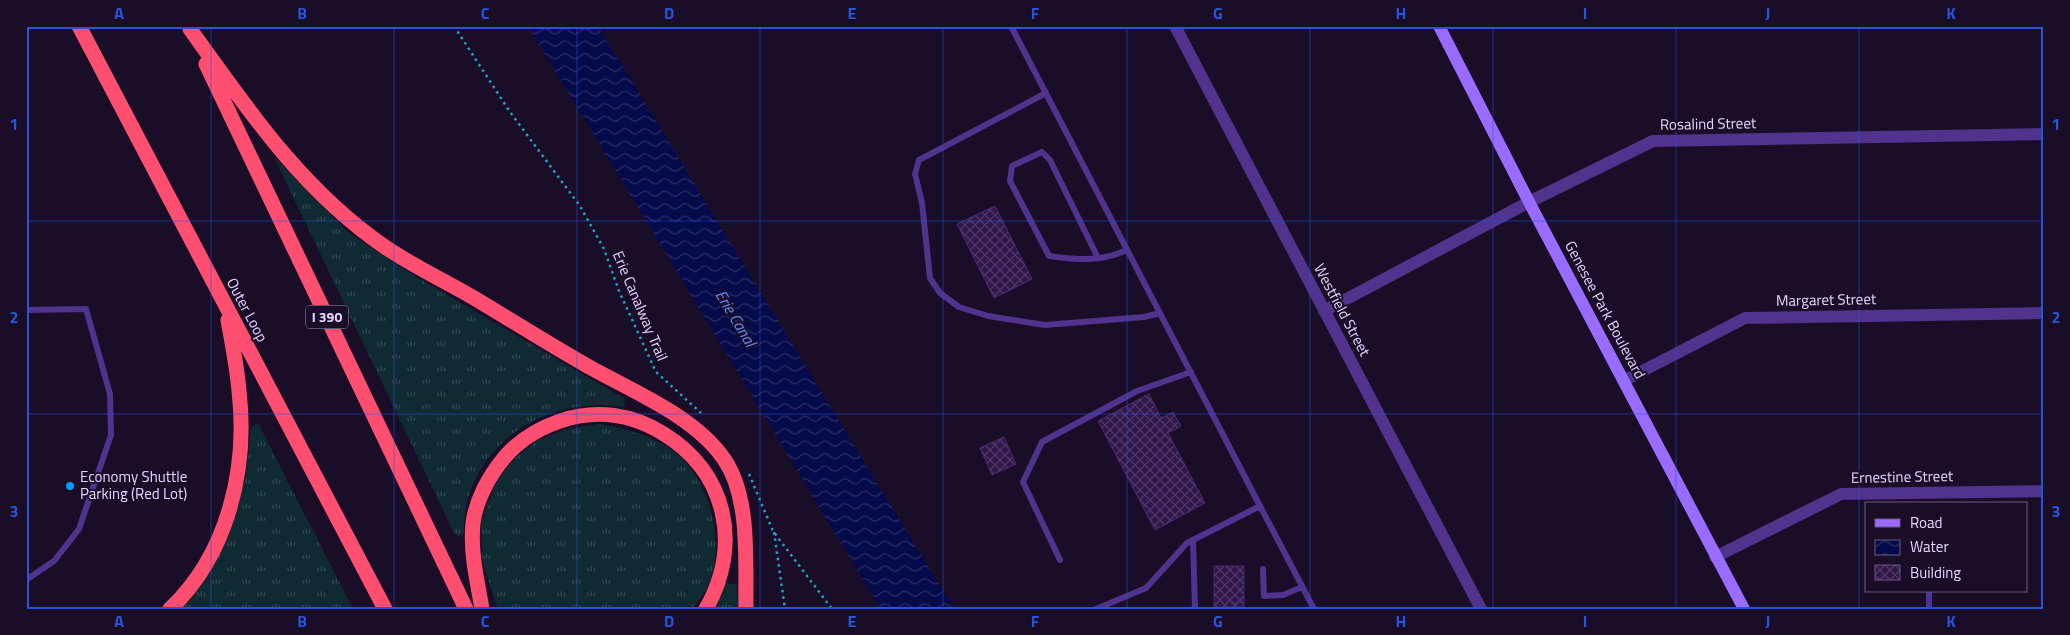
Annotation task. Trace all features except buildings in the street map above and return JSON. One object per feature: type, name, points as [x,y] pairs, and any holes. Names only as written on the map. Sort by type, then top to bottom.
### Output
[{"type":"highway","name":"Outer Loop","points":[[79,26],[385,609]]},
{"type":"highway","points":[[189,28],[259,126],[283,155],[340,213],[386,247],[582,363],[686,421],[710,440],[725,460],[736,482],[744,523],[746,609]]},
{"type":"highway","name":"I 390","points":[[189,28],[466,609]]},
{"type":"highway","points":[[170,609],[183,597],[218,543],[233,499],[240,458],[240,392],[227,308]]},
{"type":"highway","points":[[482,609],[472,545],[474,520],[486,484],[513,447],[530,434],[570,418],[592,414],[615,415],[637,420],[657,429],[692,454],[704,469],[719,502],[725,538],[721,574],[706,609]]},
{"type":"street","name":"Westfield Street","points":[[1175,26],[1481,609]]},
{"type":"street","name":"Genesee Park Boulevard","points":[[1440,27],[1529,202],[1744,609]]},
{"type":"street","name":"Rosalind Street","points":[[1324,311],[1529,202],[1653,141],[2044,134]]},
{"type":"street","name":"Margaret Street","points":[[1624,380],[1745,318],[2044,313]]},
{"type":"street","name":"Ernestine Street","points":[[1716,557],[1841,494],[1916,496],[2044,491]]},
{"type":"lane","points":[[1011,26],[1314,609]]},
{"type":"lane","points":[[1046,93],[919,160],[915,174],[922,203],[930,278],[940,293],[959,307],[988,316],[1045,325],[1160,313]]},
{"type":"lane","points":[[1098,258],[1050,160],[1042,152],[1012,166],[1010,180],[1049,256],[1078,261],[1098,258],[1115,255],[1127,250]]},
{"type":"lane","points":[[26,310],[86,309],[110,394],[111,413],[111,435],[79,529],[54,560],[26,580]]},
{"type":"lane","points":[[1060,560],[1023,482],[1042,442],[1137,391],[1191,372]]},
{"type":"lane","points":[[1096,609],[1146,588],[1187,543],[1260,506]]},
{"type":"lane","points":[[1193,540],[1195,609]]},
{"type":"lane","points":[[1263,569],[1264,596],[1284,595],[1302,587]]},
{"type":"lane","points":[[1929,592],[1929,609]]},
{"type":"path","name":"Erie Canalway Trail","points":[[454,26],[510,112],[580,206],[604,249],[619,292],[656,372],[707,420]]},
{"type":"path","points":[[748,470],[773,531],[785,609]]},
{"type":"path","points":[[773,531],[832,609]]},
{"type":"green space","points":[[274,157],[349,233],[415,276],[625,399],[624,407],[594,405],[565,409],[538,419],[514,433],[493,452],[477,476],[467,503],[464,533],[460,537],[454,533]]},
{"type":"green space","points":[[258,423],[353,609],[178,609],[230,528],[246,476],[251,427]]},
{"type":"green space","points":[[599,424],[619,428],[657,441],[675,452],[688,464],[706,497],[712,516],[715,536],[716,555],[706,590],[692,609],[498,609],[482,561],[481,522],[498,479],[514,459],[537,441],[567,429]]},
{"type":"green space","points":[[725,583],[737,585],[738,609],[716,609]]},
{"type":"water","name":"Erie Canal","points":[[528,26],[598,26],[954,609],[881,609]]},
{"type":"place","name":"Economy Shuttle Parking (Red Lot)","points":[[70,486]]}]
